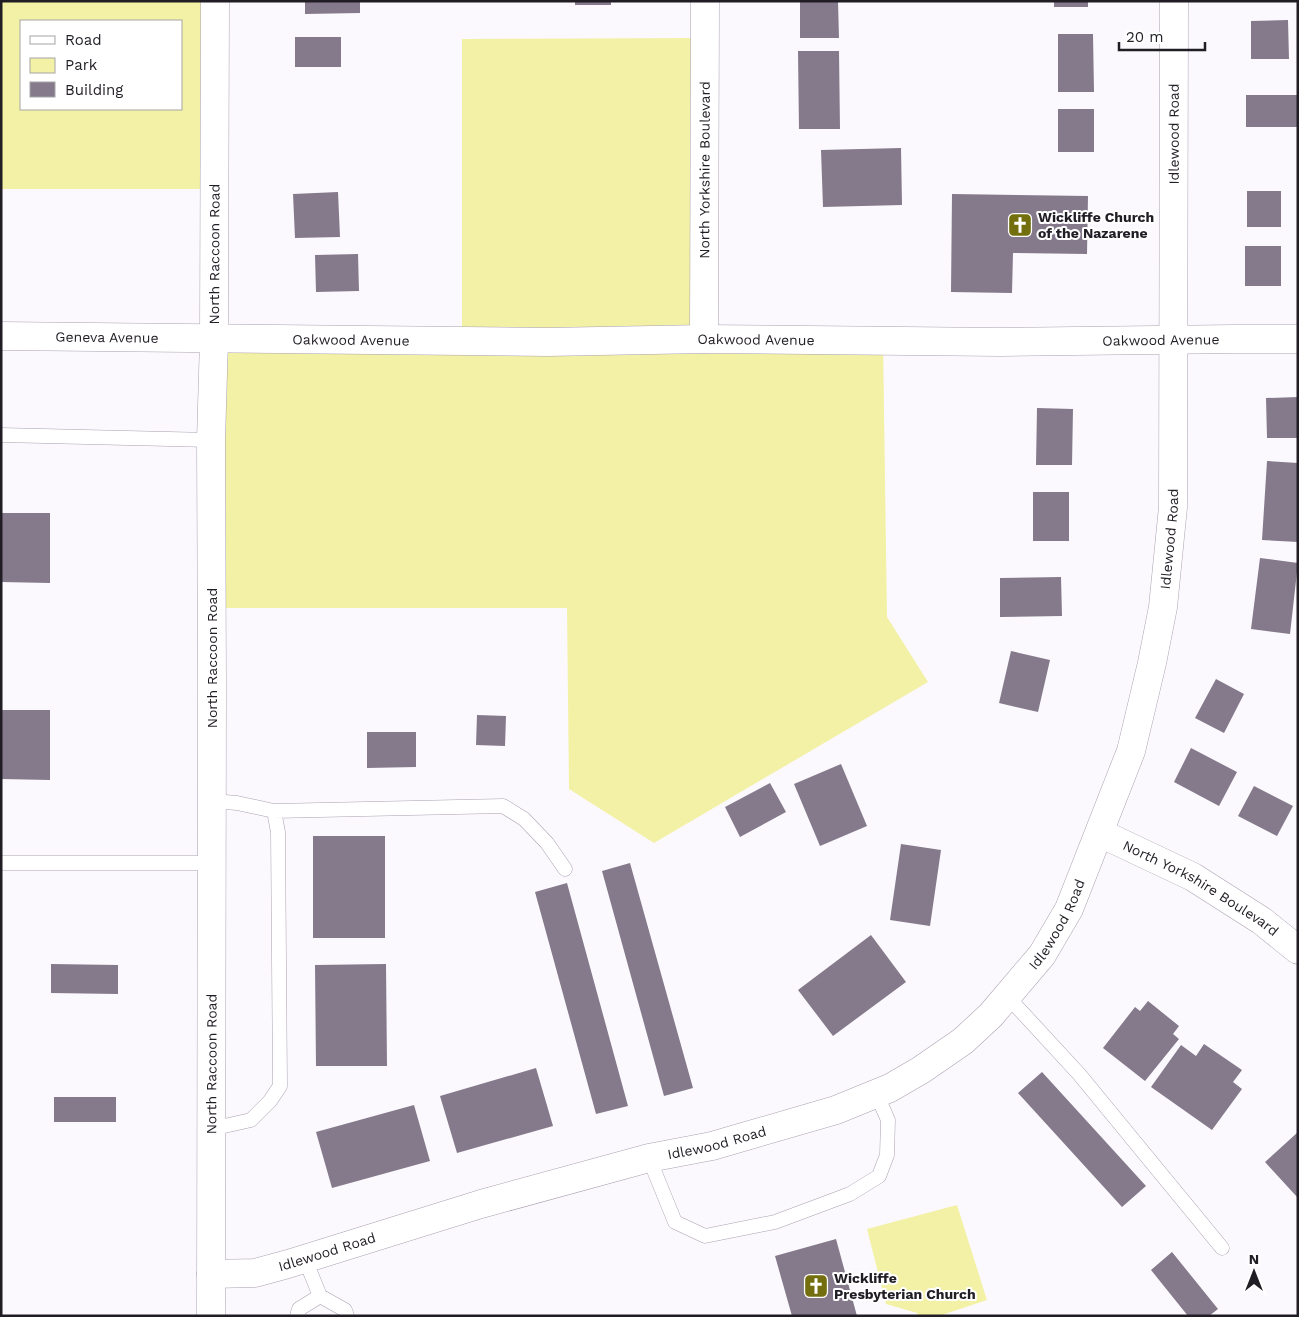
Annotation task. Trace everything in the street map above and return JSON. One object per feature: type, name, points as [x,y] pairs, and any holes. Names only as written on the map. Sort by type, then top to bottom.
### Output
[{"type":"street","name":"North Raccoon Road","points":[[211,1316],[211,440],[214,340],[215,1]]},
{"type":"street","name":"North Yorkshire Boulevard","points":[[704,339],[705,1]]},
{"type":"street","name":"Idlewood Road","points":[[211,1274],[255,1273],[482,1204],[649,1158],[712,1146],[836,1110],[890,1088],[921,1070],[962,1041],[991,1015],[1042,956],[1069,909],[1131,751],[1152,664],[1163,607],[1173,508],[1174,1]]},
{"type":"street","name":"Geneva Avenue","points":[[1,336],[214,340]]},
{"type":"street","name":"Oakwood Avenue","points":[[214,340],[547,342],[704,339],[1000,342],[1234,338],[1298,339]]},
{"type":"street","name":"North Yorkshire Boulevard","points":[[1100,833],[1193,877],[1262,921],[1298,950]]},
{"type":"lane","points":[[1,435],[211,440]]},
{"type":"lane","points":[[212,801],[237,803],[274,811],[503,806],[524,819],[547,843],[565,869]]},
{"type":"lane","points":[[211,1129],[250,1120],[270,1102],[280,1086],[278,832],[274,811]]},
{"type":"lane","points":[[1,862],[212,863]]},
{"type":"lane","points":[[1007,996],[1080,1074],[1222,1248]]},
{"type":"lane","points":[[649,1158],[675,1222],[705,1236],[774,1222],[850,1194],[879,1176],[887,1155],[888,1120],[876,1093]]},
{"type":"lane","points":[[305,1259],[320,1296],[346,1310],[347,1316]]},
{"type":"lane","points":[[297,1316],[299,1310],[320,1296]]},
{"type":"green space","points":[[1,1],[215,1],[215,189],[1,189]]},
{"type":"green space","points":[[705,38],[704,339],[883,341],[887,617],[928,682],[654,843],[569,789],[567,608],[212,608],[214,340],[462,341],[462,39]]},
{"type":"green space","points":[[957,1205],[987,1300],[939,1316],[918,1316],[917,1313],[886,1304],[867,1229]]},
{"type":"building","points":[[305,1],[360,1],[360,13],[305,14]]},
{"type":"building","points":[[575,1],[611,1],[611,5],[575,5]]},
{"type":"building","points":[[800,1],[838,1],[839,38],[800,38]]},
{"type":"building","points":[[1054,1],[1088,1],[1088,7],[1054,7]]},
{"type":"building","points":[[1288,20],[1289,59],[1251,59],[1251,21]]},
{"type":"building","points":[[1058,34],[1093,34],[1094,92],[1058,92]]},
{"type":"building","points":[[295,37],[341,37],[341,67],[295,67]]},
{"type":"building","points":[[798,51],[839,51],[840,129],[799,129]]},
{"type":"building","points":[[1246,95],[1298,95],[1298,127],[1246,127]]},
{"type":"building","points":[[1058,109],[1094,109],[1094,152],[1058,152]]},
{"type":"building","points":[[901,148],[902,205],[823,207],[821,150]]},
{"type":"building","points":[[1247,191],[1281,191],[1281,227],[1247,227]]},
{"type":"building","points":[[338,192],[340,237],[295,238],[293,194]]},
{"type":"building","name":"Wickliffe Church of the Nazarene","points":[[952,194],[1088,196],[1087,254],[1013,253],[1012,293],[951,292]]},
{"type":"building","points":[[1245,246],[1281,246],[1281,286],[1245,286]]},
{"type":"building","points":[[358,254],[359,291],[316,292],[315,255]]},
{"type":"building","points":[[1298,397],[1298,438],[1267,438],[1266,398]]},
{"type":"building","points":[[1037,408],[1073,409],[1072,465],[1036,465]]},
{"type":"building","points":[[1267,461],[1298,463],[1298,542],[1262,540]]},
{"type":"building","points":[[1033,492],[1069,492],[1069,541],[1033,541]]},
{"type":"building","points":[[1,513],[50,513],[50,583],[1,582]]},
{"type":"building","points":[[1260,558],[1298,563],[1290,634],[1251,629]]},
{"type":"building","points":[[1061,577],[1062,616],[1000,617],[1000,578]]},
{"type":"building","points":[[1011,651],[1050,660],[1038,712],[999,703]]},
{"type":"building","points":[[1216,679],[1244,694],[1224,733],[1195,718]]},
{"type":"building","points":[[1,710],[50,710],[50,780],[1,779]]},
{"type":"building","points":[[477,715],[506,716],[505,746],[476,745]]},
{"type":"building","points":[[367,732],[416,732],[416,767],[367,768]]},
{"type":"building","points":[[1191,748],[1237,772],[1219,806],[1174,782]]},
{"type":"building","points":[[841,764],[867,826],[820,846],[794,784]]},
{"type":"building","points":[[770,783],[786,812],[740,837],[725,807]]},
{"type":"building","points":[[1254,786],[1293,806],[1277,836],[1238,816]]},
{"type":"building","points":[[313,836],[385,836],[385,938],[313,938]]},
{"type":"building","points":[[901,844],[941,850],[930,926],[890,920]]},
{"type":"building","points":[[630,863],[693,1088],[664,1096],[602,871]]},
{"type":"building","points":[[567,883],[628,1106],[596,1114],[535,892]]},
{"type":"building","points":[[871,935],[906,982],[833,1036],[798,990]]},
{"type":"building","points":[[51,964],[118,965],[118,994],[51,993]]},
{"type":"building","points":[[386,964],[387,1066],[316,1066],[315,965]]},
{"type":"building","points":[[1148,1001],[1179,1026],[1173,1034],[1179,1039],[1145,1081],[1103,1048],[1135,1007],[1140,1011]]},
{"type":"building","points":[[1204,1044],[1242,1070],[1233,1082],[1242,1089],[1212,1130],[1151,1087],[1181,1045],[1196,1056]]},
{"type":"building","points":[[536,1068],[553,1126],[457,1153],[440,1096]]},
{"type":"building","points":[[1042,1072],[1146,1186],[1122,1207],[1018,1093]]},
{"type":"building","points":[[54,1097],[116,1097],[116,1122],[54,1122]]},
{"type":"building","points":[[414,1105],[430,1161],[332,1188],[316,1132]]},
{"type":"building","points":[[1298,1132],[1298,1198],[1265,1162]]},
{"type":"building","name":"Wickliffe Presbyterian Church","points":[[836,1239],[857,1316],[792,1316],[775,1256]]},
{"type":"building","points":[[1172,1252],[1218,1309],[1209,1316],[1188,1316],[1151,1270]]},
{"type":"place","name":"Wickliffe Church of the Nazarene","points":[[1020,225]]},
{"type":"place","name":"Wickliffe Presbyterian Church","points":[[816,1286]]}]
